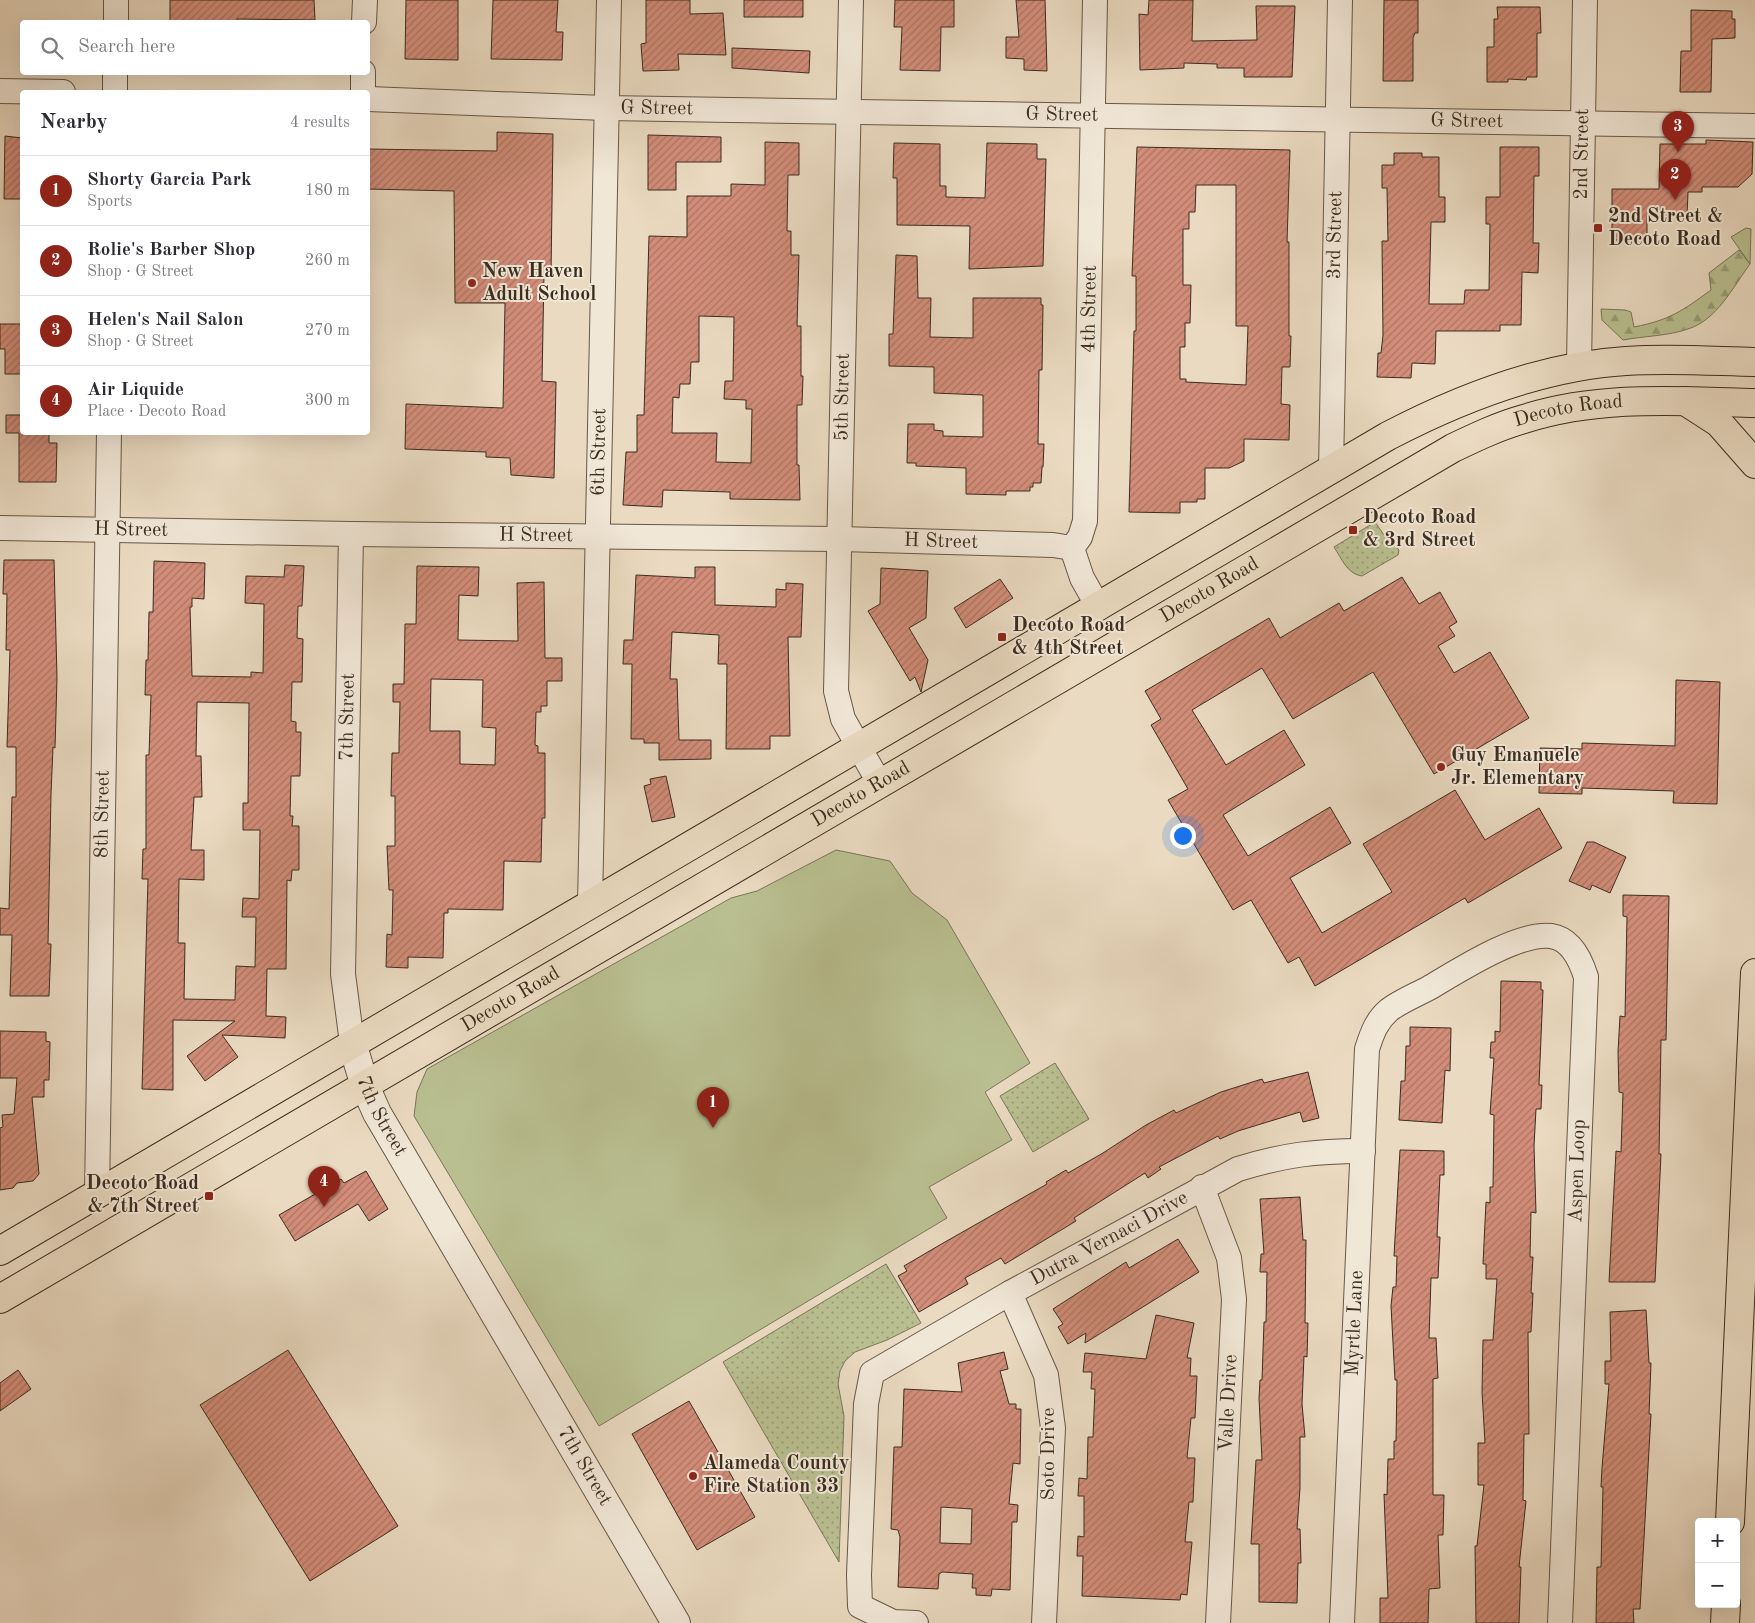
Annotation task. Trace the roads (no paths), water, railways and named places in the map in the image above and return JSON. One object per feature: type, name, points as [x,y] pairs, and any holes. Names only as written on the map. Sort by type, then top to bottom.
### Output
[{"type":"main road","name":"Decoto Road","points":[[0,1251],[352,1043],[1099,608],[1331,470],[1440,409],[1483,392],[1578,366],[1625,361],[1755,362]]},
{"type":"main road","name":"Decoto Road","points":[[0,1299],[1453,448],[1524,418],[1564,408],[1634,401],[1755,403]]},
{"type":"main road","points":[[1685,401],[1718,423],[1755,464]]},
{"type":"main road","points":[[1730,1518],[1755,973]]},
{"type":"main road","points":[[1725,1623],[1726,1608]]},
{"type":"street","points":[[116,0],[116,20]]},
{"type":"street","points":[[364,20],[365,0]]},
{"type":"street","name":"6th Street","points":[[590,904],[605,108],[609,0]]},
{"type":"street","name":"5th Street","points":[[851,0],[836,691],[843,719],[880,784]]},
{"type":"street","name":"4th Street","points":[[1072,548],[1080,537],[1085,521],[1095,0]]},
{"type":"street","name":"3rd Street","points":[[1331,470],[1340,0]]},
{"type":"street","name":"2nd Street","points":[[1578,366],[1585,0]]},
{"type":"street","points":[[115,75],[115,90]]},
{"type":"street","points":[[363,90],[364,75]]},
{"type":"street","points":[[0,91],[20,91]]},
{"type":"street","name":"G Street","points":[[370,99],[605,108],[1755,126]]},
{"type":"street","name":"8th Street","points":[[97,1194],[109,435]]},
{"type":"street","name":"H Street","points":[[0,528],[596,538],[840,539],[1053,545],[1072,548]]},
{"type":"street","name":"7th Street","points":[[351,534],[343,974],[352,1043],[365,1086],[382,1121],[676,1623]]},
{"type":"street","points":[[1072,548],[1082,578],[1099,608]]},
{"type":"street","name":"Aspen Loop","points":[[1375,1025],[1389,1010],[1491,953],[1520,941],[1552,936],[1569,945],[1580,958],[1586,977],[1560,1623]]},
{"type":"street","name":"Myrtle Lane","points":[[1342,1623],[1367,1049],[1375,1025]]},
{"type":"street","name":"Dutra Vernaci Drive","points":[[916,1623],[893,1622],[860,1606],[859,1575],[866,1404],[872,1373],[1010,1293],[1238,1170],[1276,1158],[1321,1150],[1363,1151]]},
{"type":"street","name":"Valle Drive","points":[[1202,1188],[1229,1258],[1234,1299],[1218,1623]]},
{"type":"street","name":"Soto Drive","points":[[1010,1293],[1046,1376],[1053,1428],[1044,1623]]},
{"type":"place","name":"Helen's Nail Salon","points":[[1678,152]]},
{"type":"place","name":"Rolie's Barber Shop","points":[[1675,200]]},
{"type":"place","name":"2nd Street & Decoto Road","points":[[1598,228]]},
{"type":"place","name":"New Haven Adult School","points":[[472,283]]},
{"type":"place","name":"Decoto Road & 3rd Street","points":[[1353,530]]},
{"type":"place","name":"Decoto Road & 4th Street","points":[[1002,637]]},
{"type":"place","name":"Guy Emanuele Jr. Elementary","points":[[1441,767]]},
{"type":"place","name":"Shorty Garcia Park","points":[[713,1128]]},
{"type":"place","name":"Decoto Road & 7th Street","points":[[209,1196]]},
{"type":"place","name":"Air Liquide","points":[[324,1207]]},
{"type":"place","name":"Alameda County Fire Station 33","points":[[693,1476]]}]
